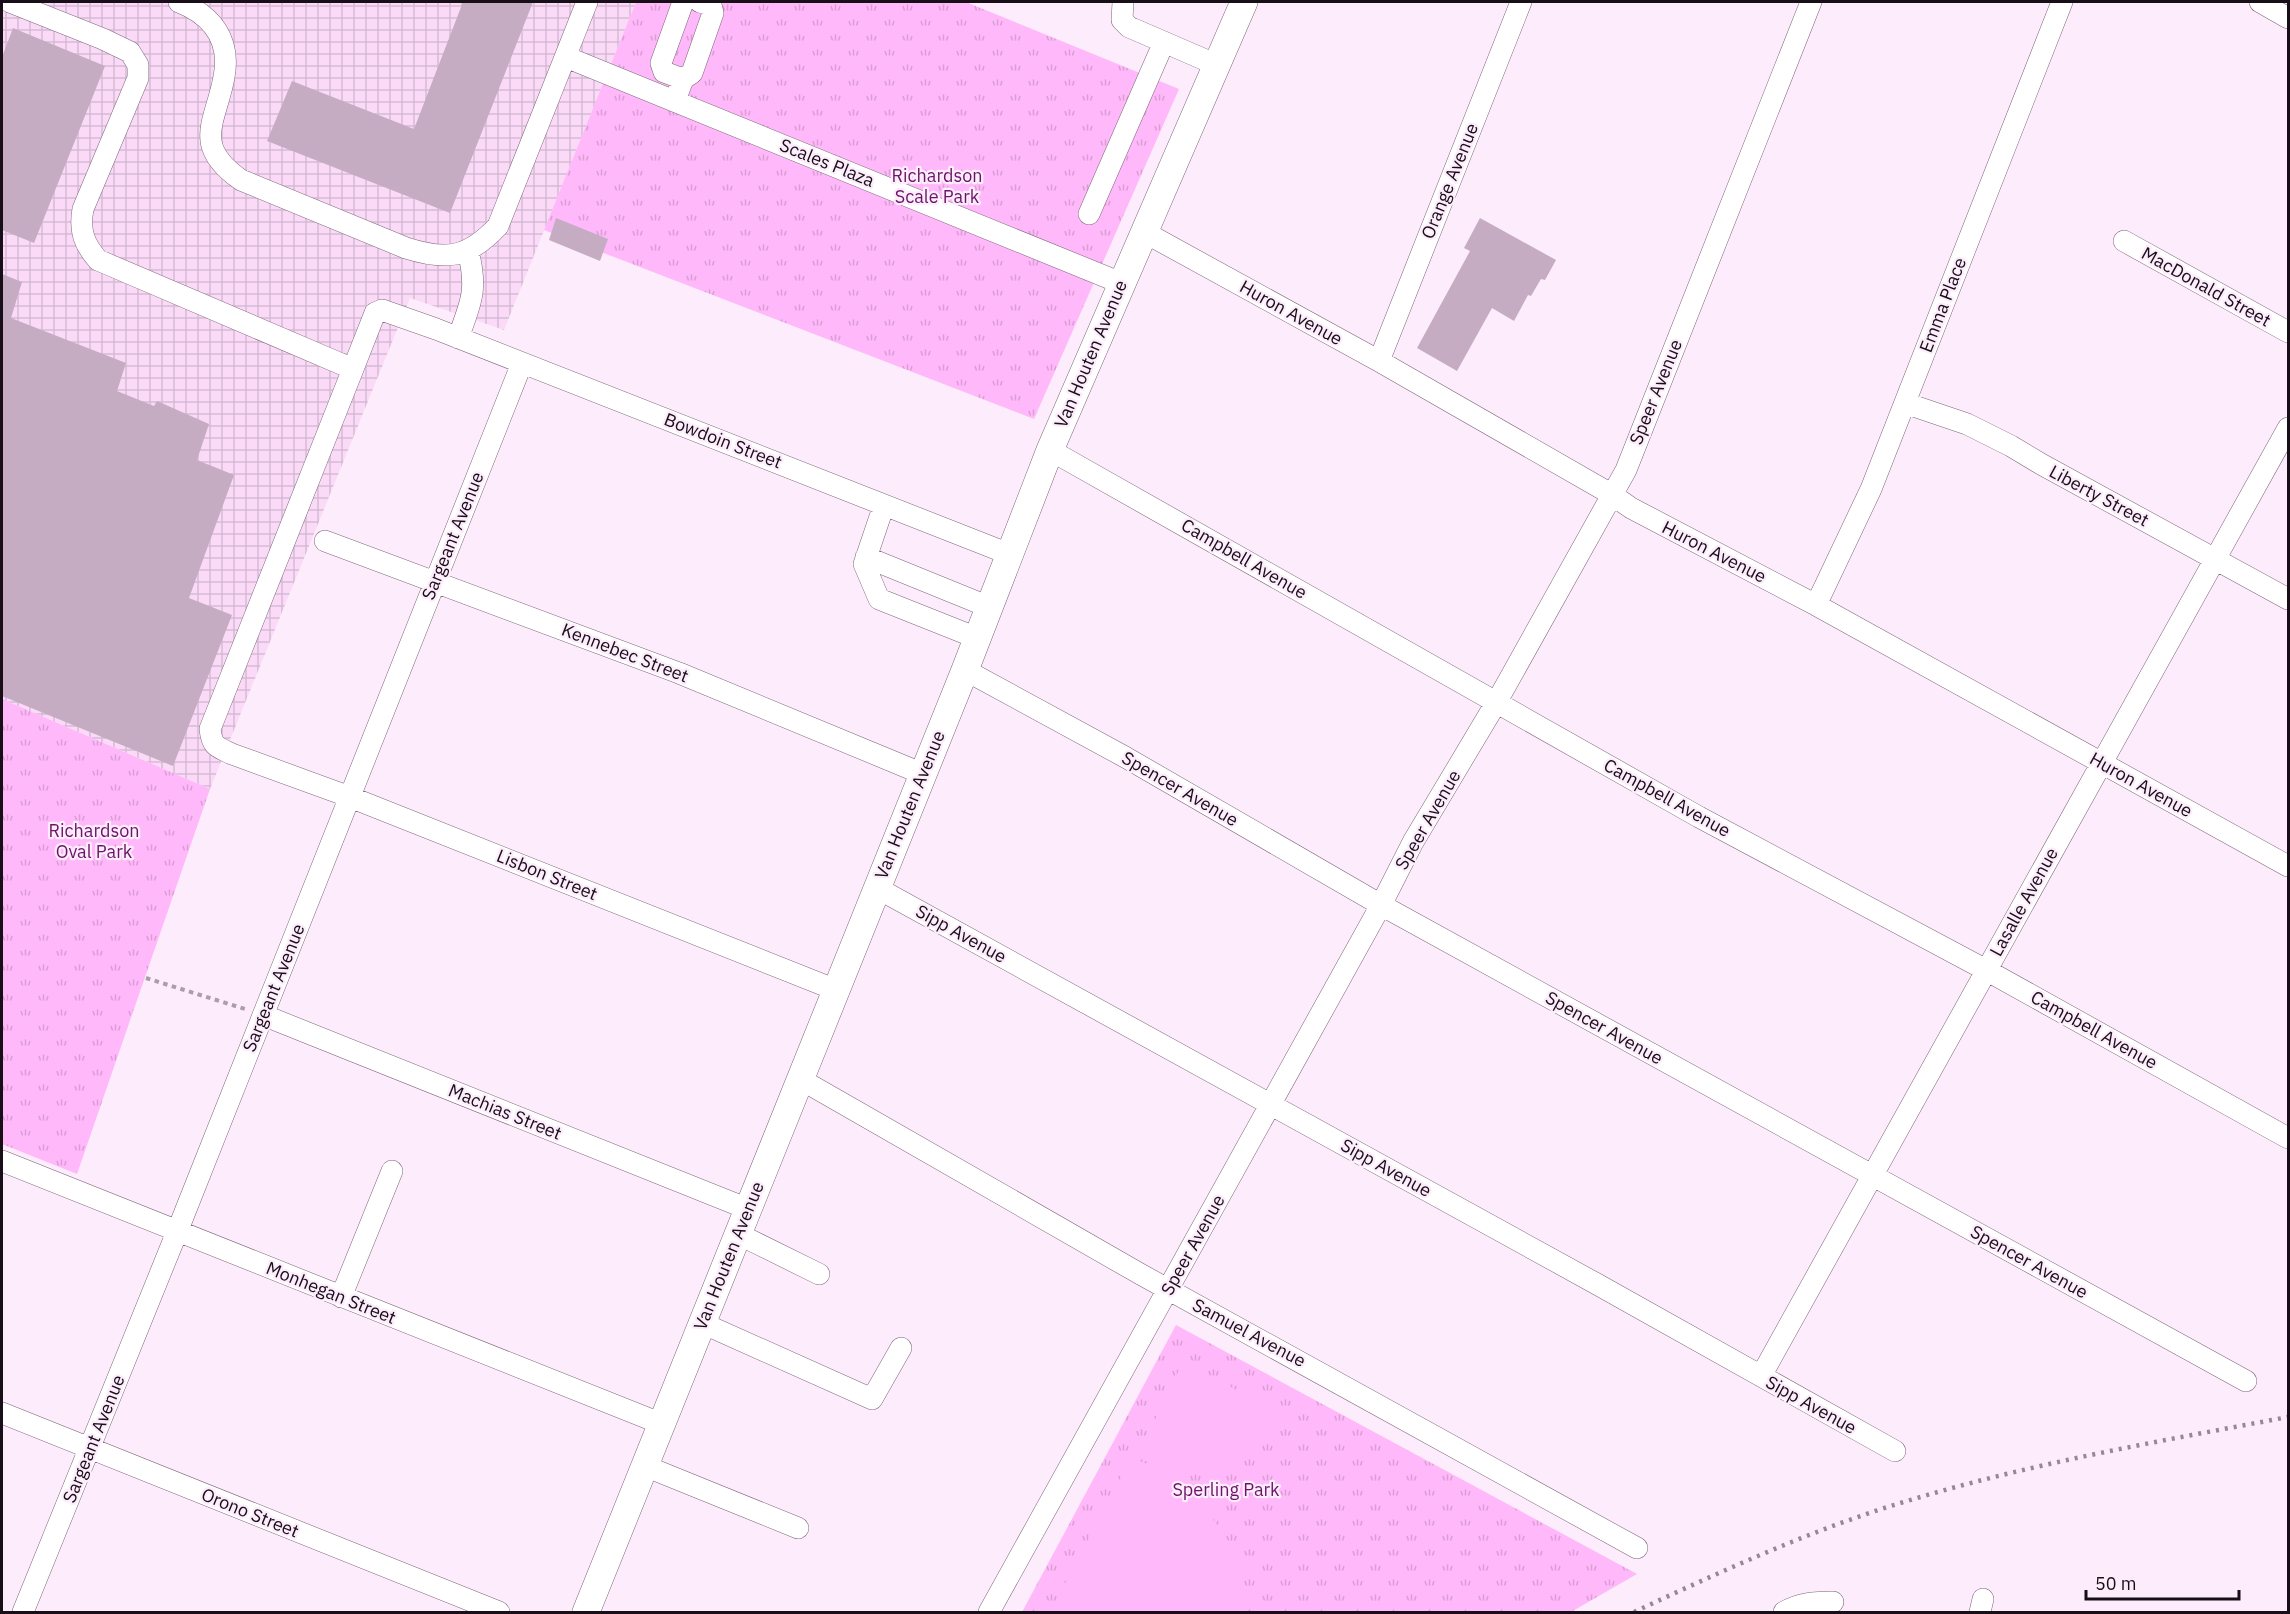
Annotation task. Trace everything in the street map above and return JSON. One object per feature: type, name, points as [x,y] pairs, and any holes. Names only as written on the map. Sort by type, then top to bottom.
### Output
[{"type":"main road","name":"Van Houten Avenue","points":[[586,1612],[923,774],[1050,450],[1244,2]]},
{"type":"street","points":[[10,2],[130,52],[138,65],[138,78],[82,209],[80,227],[87,248],[98,260],[353,369]]},
{"type":"street","points":[[179,2],[204,14],[220,36],[224,48],[224,78],[211,120],[210,133],[216,153],[228,171],[241,180],[406,248],[430,255],[444,256],[468,251],[498,226],[588,2]]},
{"type":"street","points":[[683,2],[661,63],[664,72],[683,79]]},
{"type":"street","points":[[675,101],[683,79],[692,73],[712,13],[711,5],[700,2]]},
{"type":"street","points":[[1122,2],[1122,20],[1129,27],[1217,65]]},
{"type":"street","name":"Orange Avenue","points":[[1379,361],[1521,2]]},
{"type":"street","name":"Speer Avenue","points":[[989,1612],[1381,905],[1413,842],[1496,703],[1626,470],[1811,2]]},
{"type":"street","name":"Emma Place","points":[[1816,604],[1871,489],[2062,2]]},
{"type":"street","points":[[2260,2],[2289,18]]},
{"type":"street","points":[[1089,214],[1164,42]]},
{"type":"street","name":"Scales Plaza","points":[[566,57],[1121,283]]},
{"type":"street","name":"Huron Avenue","points":[[1144,232],[1379,361],[1611,494],[1630,508],[1816,604],[2289,866]]},
{"type":"street","name":"MacDonald Street","points":[[2124,241],[2289,332]]},
{"type":"street","points":[[458,338],[473,290],[473,268],[468,251]]},
{"type":"street","name":"Bowdoin Street","points":[[353,369],[375,313],[382,310],[436,329],[1010,554]]},
{"type":"street","name":"Sargeant Avenue","points":[[23,1612],[90,1450],[522,363]]},
{"type":"street","name":"Lisbon Street","points":[[353,369],[210,729],[211,740],[216,746],[257,763],[350,797],[836,990]]},
{"type":"street","name":"Liberty Street","points":[[1905,403],[1967,424],[2011,446],[2289,599]]},
{"type":"street","name":"Lasalle Avenue","points":[[1761,1377],[2289,428]]},
{"type":"street","name":"Campbell Avenue","points":[[1050,450],[1700,817],[1986,970],[2289,1138]]},
{"type":"street","points":[[884,505],[864,564],[879,599],[977,638]]},
{"type":"street","name":"Kennebec Street","points":[[325,541],[679,673],[923,774]]},
{"type":"street","points":[[866,557],[989,608]]},
{"type":"street","name":"Spencer Avenue","points":[[964,670],[1125,757],[1381,905],[2246,1381]]},
{"type":"street","name":"Sipp Avenue","points":[[877,888],[1894,1451]]},
{"type":"street","name":"Machias Street","points":[[263,1015],[748,1209]]},
{"type":"street","name":"Samuel Avenue","points":[[800,1079],[1169,1290],[1637,1548]]},
{"type":"street","name":"Monhegan Street","points":[[2,1161],[662,1424]]},
{"type":"street","points":[[341,1297],[392,1171]]},
{"type":"street","points":[[738,1234],[819,1274]]},
{"type":"street","points":[[702,1323],[872,1399],[900,1348]]},
{"type":"street","name":"Orono Street","points":[[2,1413],[499,1612]]},
{"type":"street","points":[[645,1466],[798,1528]]},
{"type":"street","points":[[1784,1612],[1795,1606],[1812,1602],[1833,1602]]},
{"type":"path","points":[[146,978],[263,1015]]},
{"type":"shaded area","points":[[2,2],[636,2],[504,330],[410,298],[210,789],[2,699]]},
{"type":"green space","name":"Richardson Scale Park","points":[[636,2],[966,2],[1179,89],[1034,419],[544,230]]},
{"type":"green space","name":"Richardson Oval Park","points":[[2,699],[210,789],[77,1174],[2,1144]]},
{"type":"green space","name":"Sperling Park","points":[[1176,1325],[1637,1574],[1571,1612],[1022,1612]]},
{"type":"green space","points":[[1197,1368],[1279,1414],[1264,1440],[1242,1460],[1215,1472],[1185,1474],[1173,1472],[1138,1455],[1179,1370]]},
{"type":"green space","points":[[1131,1458],[1153,1467],[1167,1477],[1191,1496],[1214,1520],[1231,1545],[1236,1558],[1246,1612],[1050,1612]]},
{"type":"building","points":[[463,2],[533,2],[450,213],[267,141],[292,81],[414,129]]},
{"type":"building","points":[[13,28],[105,66],[34,243],[2,230],[2,57]]},
{"type":"building","points":[[556,218],[608,239],[600,261],[549,240]]},
{"type":"building","points":[[1480,218],[1556,260],[1545,280],[1541,279],[1531,296],[1528,295],[1514,321],[1492,308],[1457,371],[1417,348],[1470,251],[1464,248]]},
{"type":"building","points":[[2,274],[22,282],[11,318],[126,363],[117,391],[154,406],[157,401],[209,424],[197,460],[234,475],[189,598],[232,615],[173,766],[2,696]]},
{"type":"railway","points":[[1634,1612],[1734,1566],[1837,1524],[1907,1501],[2049,1464],[2288,1417]]}]
